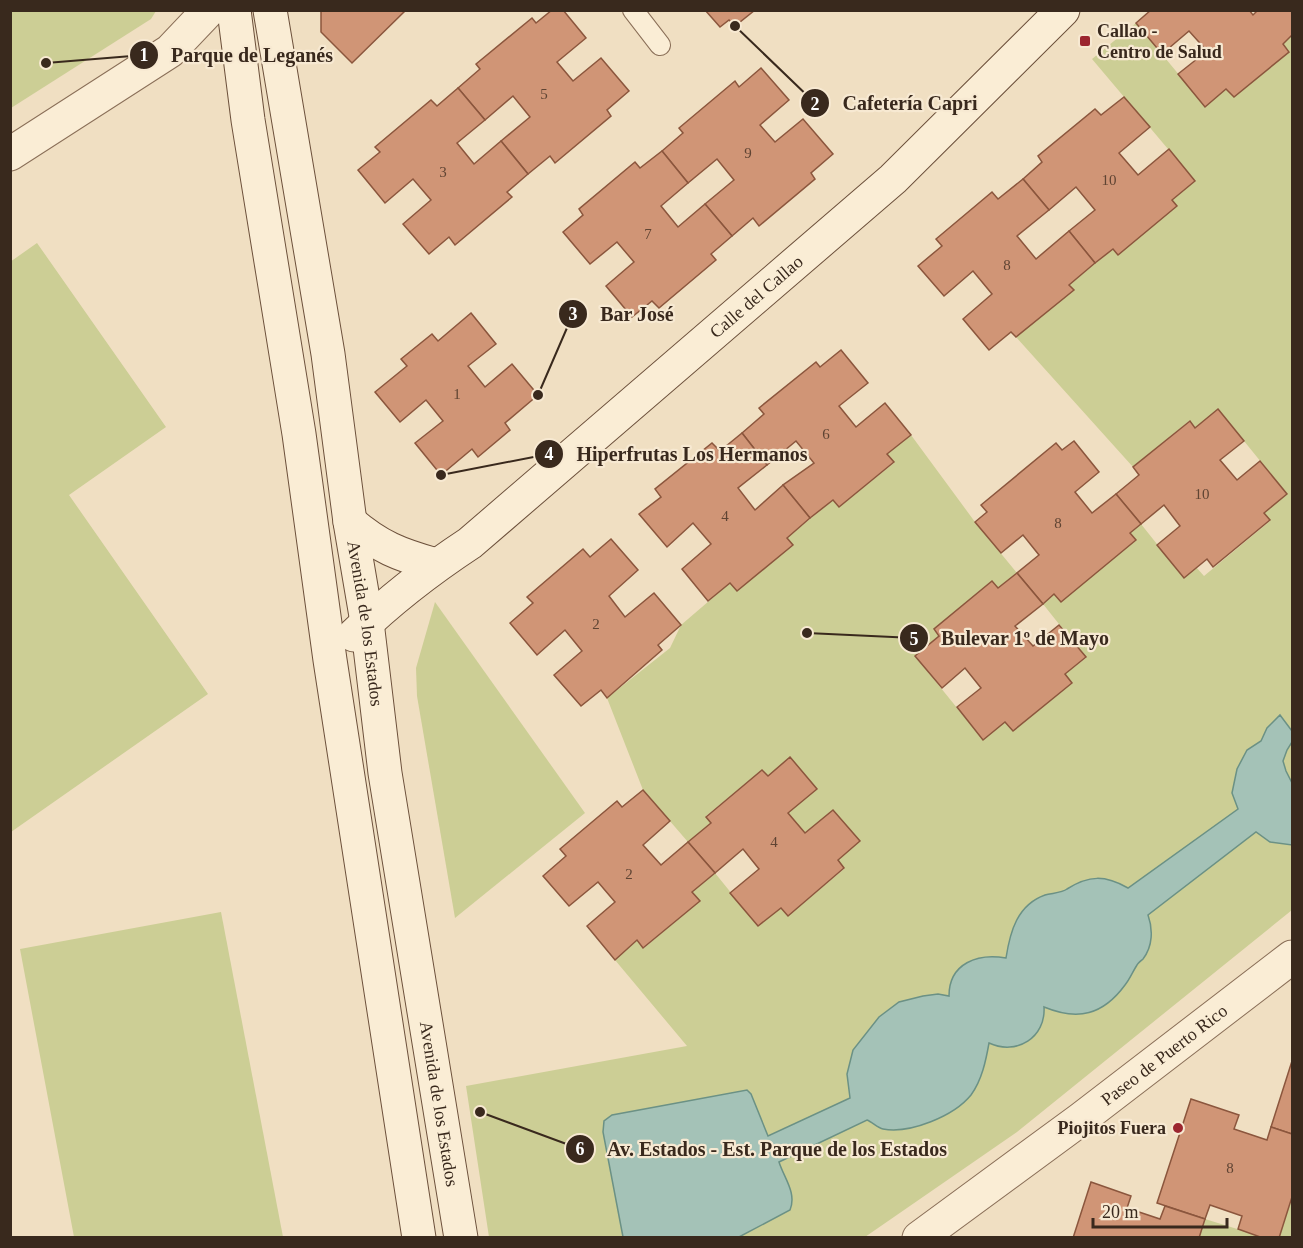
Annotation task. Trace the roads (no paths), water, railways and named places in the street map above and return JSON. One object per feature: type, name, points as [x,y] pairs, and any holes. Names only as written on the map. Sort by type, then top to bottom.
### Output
[{"type":"street","points":[[170,51],[208,10]]},
{"type":"street","name":"Avenida de los Estados","points":[[270,10],[328,354],[350,522],[367,622],[385,772],[461,1238]]},
{"type":"street","name":"Calle del Callao","points":[[330,660],[367,622],[436,565],[470,543],[893,179],[1063,10]]},
{"type":"street","points":[[10,154],[170,51],[224,29],[236,21]]},
{"type":"street","points":[[236,21],[262,40],[279,63]]},
{"type":"street","points":[[236,21],[248,120],[304,465],[330,660],[419,1238]]},
{"type":"street","points":[[350,522],[385,548],[436,565]]},
{"type":"street","name":"Paseo de Puerto Rico","points":[[919,1238],[1081,1119],[1293,957]]},
{"type":"lane","points":[[633,10],[660,45]]},
{"type":"water","points":[[1280,715],[1292,731],[1292,742],[1283,761],[1292,783],[1292,845],[1270,842],[1256,832],[1148,915],[1151,926],[1149,949],[1125,985],[1108,1003],[1099,1009],[1079,1014],[1068,1014],[1044,1007],[1040,1027],[1028,1041],[1010,1047],[989,1043],[983,1070],[971,1095],[954,1110],[931,1122],[894,1130],[881,1128],[867,1120],[779,1162],[791,1192],[790,1210],[739,1237],[623,1237],[603,1132],[604,1121],[612,1115],[747,1090],[751,1094],[768,1136],[850,1098],[847,1074],[853,1050],[879,1017],[899,1002],[938,994],[949,996],[954,975],[967,963],[985,957],[1006,958],[1016,920],[1028,905],[1045,895],[1062,891],[1090,879],[1104,879],[1128,888],[1238,809],[1232,793],[1237,769],[1247,750],[1261,741],[1267,728]]},
{"type":"place","name":"Cafetería Capri","points":[[735,26]]},
{"type":"place","name":"Callao - Centro de Salud","points":[[1085,41]]},
{"type":"place","name":"Parque de Leganés","points":[[46,63]]},
{"type":"place","name":"Bar José","points":[[538,395]]},
{"type":"place","name":"Hiperfrutas Los Hermanos","points":[[441,475]]},
{"type":"place","name":"Bulevar 1º de Mayo","points":[[807,633]]},
{"type":"place","name":"Av. Estados - Est. Parque de los Estados","points":[[480,1112]]},
{"type":"place","name":"Piojitos Fuera","points":[[1178,1128]]}]
